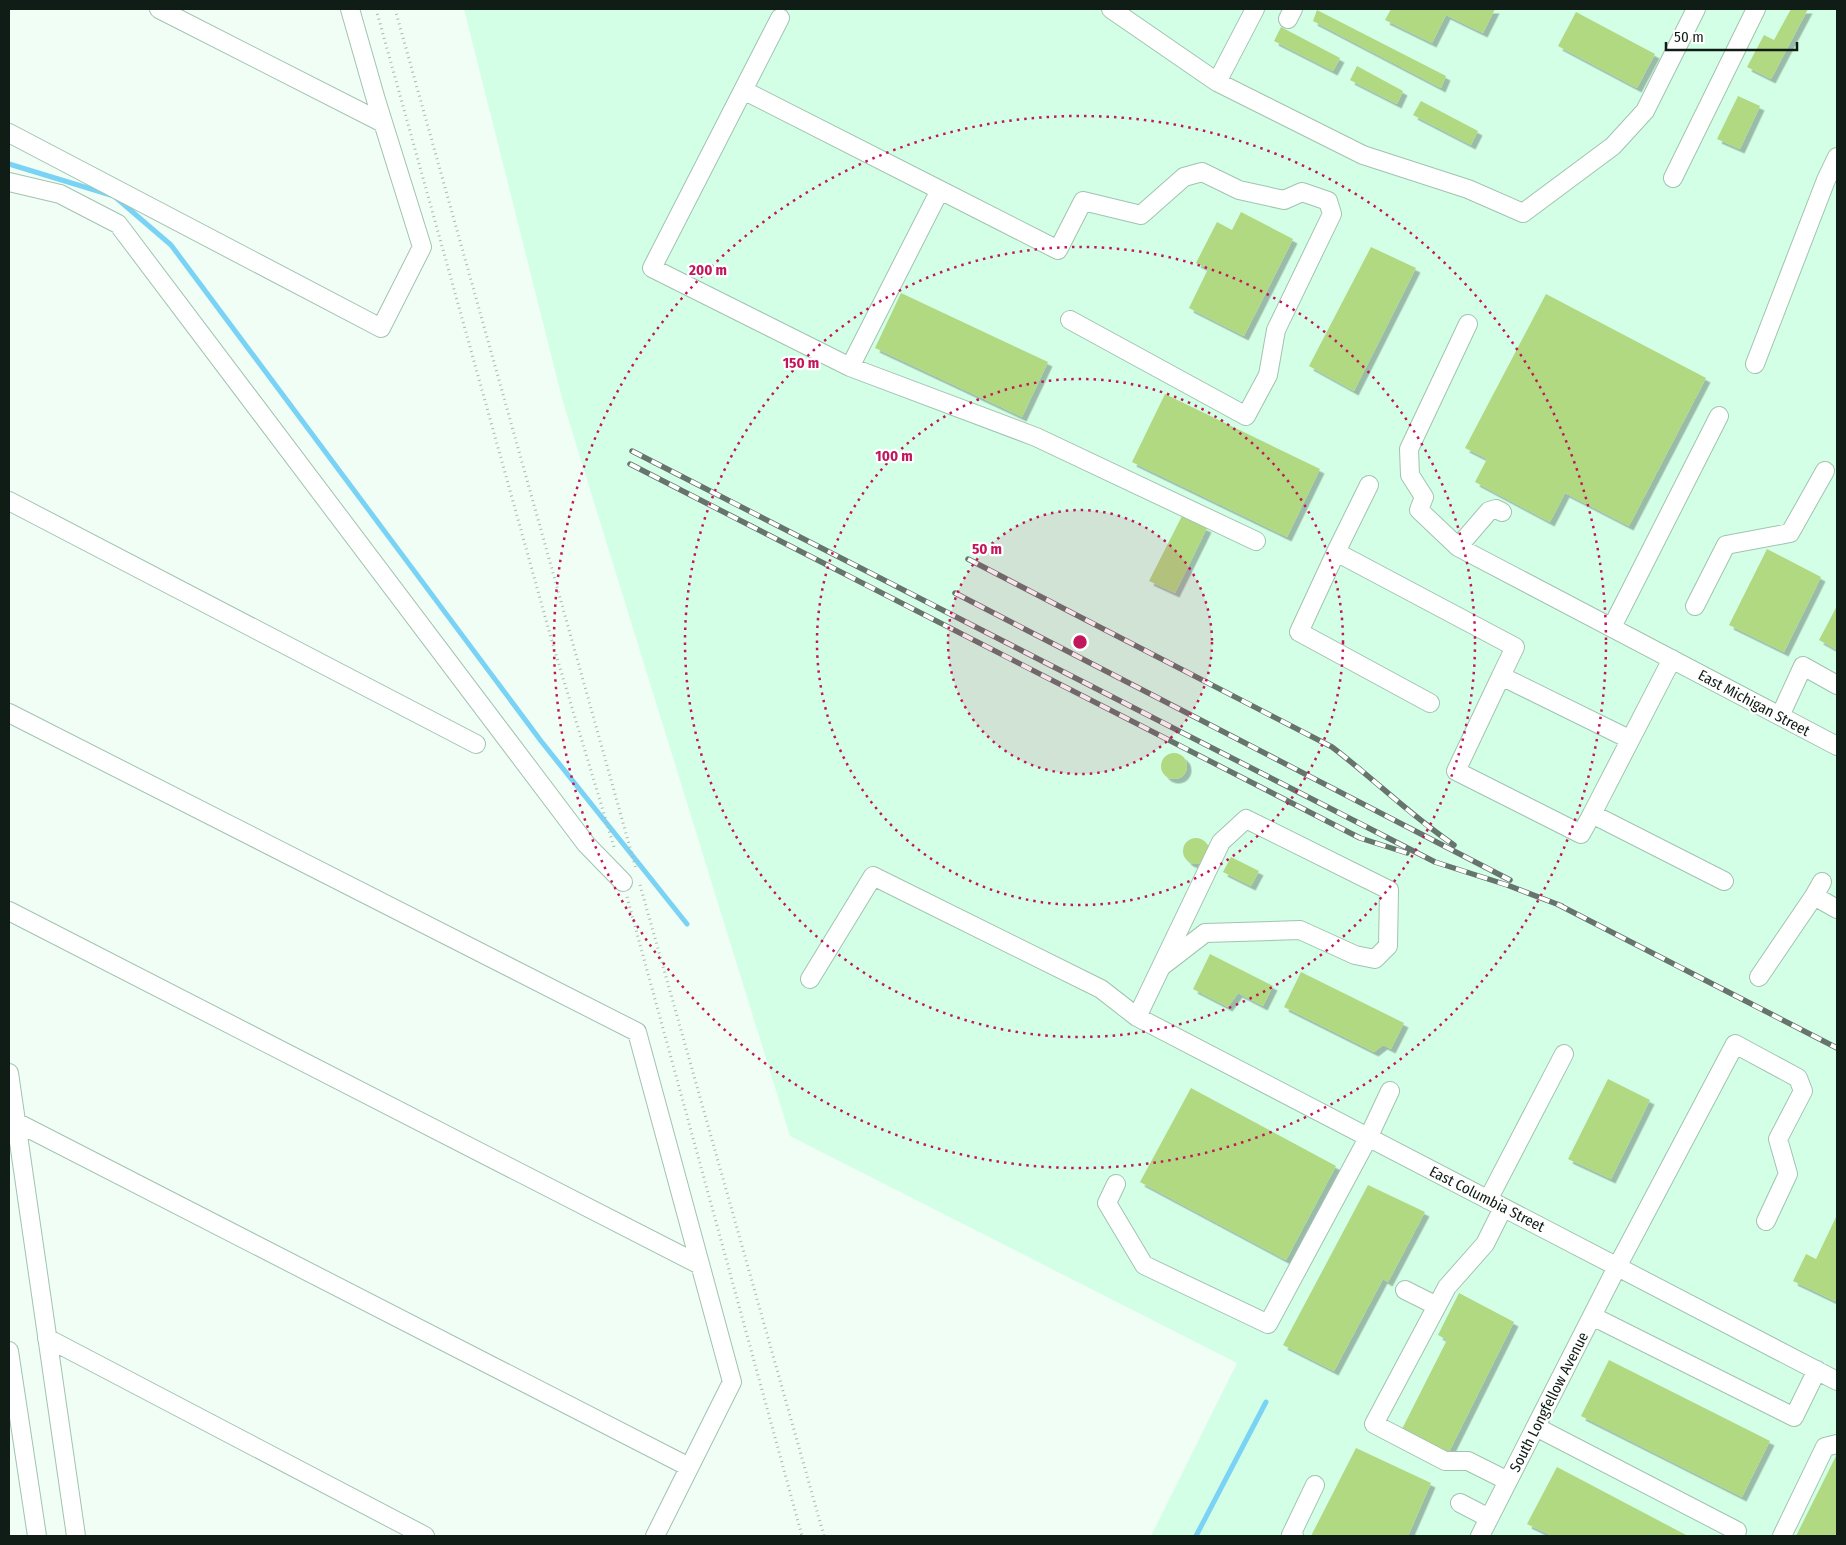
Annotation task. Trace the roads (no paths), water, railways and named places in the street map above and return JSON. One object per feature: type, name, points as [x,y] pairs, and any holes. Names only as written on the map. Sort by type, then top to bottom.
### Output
[{"type":"street","points":[[159,9],[383,123]]},
{"type":"street","points":[[9,133],[381,328],[422,247],[350,9]]},
{"type":"street","points":[[1111,9],[1218,82],[1363,155],[1468,189],[1523,213],[1613,146],[1644,111],[1696,9]]},
{"type":"street","points":[[1218,82],[1255,9]]},
{"type":"street","points":[[1673,178],[1756,9]]},
{"type":"street","points":[[780,18],[652,268],[850,367],[1036,437],[1256,541]]},
{"type":"street","points":[[743,90],[1058,250],[1083,201],[1098,203],[1141,215],[1184,177],[1202,172],[1238,190],[1284,200],[1302,192],[1328,201],[1332,214],[1276,330],[1268,375],[1246,416],[1070,320]]},
{"type":"street","points":[[1755,364],[1826,180],[1837,157]]},
{"type":"street","points":[[9,182],[60,194],[118,224],[586,844],[623,882]]},
{"type":"street","points":[[850,367],[940,190]]},
{"type":"street","name":"East Michigan Street","points":[[1468,324],[1409,449],[1410,474],[1424,497],[1419,510],[1458,547],[1837,746]]},
{"type":"street","points":[[1612,628],[1719,416]]},
{"type":"street","points":[[1695,606],[1726,545],[1790,533],[1825,471]]},
{"type":"street","points":[[1369,484],[1299,632],[1430,702]]},
{"type":"street","points":[[9,501],[476,744]]},
{"type":"street","points":[[1458,547],[1489,511],[1496,509],[1502,512]]},
{"type":"street","points":[[1336,552],[1515,647],[1456,771],[1581,834],[1672,659]]},
{"type":"street","points":[[1780,716],[1803,666],[1837,685]]},
{"type":"street","points":[[1501,676],[1629,739]]},
{"type":"street","points":[[9,713],[637,1032],[732,1382],[655,1536]]},
{"type":"street","points":[[1592,814],[1724,881]]},
{"type":"street","points":[[1137,1017],[1161,967],[1222,842],[1246,819],[1389,890],[1388,946],[1375,959],[1355,955],[1300,930],[1205,933],[1161,967]]},
{"type":"street","name":"East Columbia Street","points":[[810,979],[873,876],[1100,990],[1137,1017],[1837,1381]]},
{"type":"street","points":[[1759,977],[1818,889],[1837,909]]},
{"type":"street","points":[[9,911],[700,1265]]},
{"type":"street","name":"South Longfellow Avenue","points":[[1480,1536],[1617,1267],[1735,1044],[1798,1078],[1803,1091],[1778,1140],[1788,1174],[1766,1221]]},
{"type":"street","points":[[1508,1481],[1468,1461],[1445,1461],[1374,1424],[1447,1287],[1485,1244],[1495,1204],[1564,1054]]},
{"type":"street","points":[[9,1073],[76,1536]]},
{"type":"street","points":[[1116,1184],[1107,1203],[1144,1265],[1268,1324],[1368,1138],[1390,1090]]},
{"type":"street","points":[[16,1122],[690,1467]]},
{"type":"street","points":[[1405,1290],[1437,1306]]},
{"type":"street","points":[[1592,1316],[1794,1417],[1817,1370]]},
{"type":"street","points":[[47,1338],[425,1536]]},
{"type":"street","points":[[9,1351],[36,1536]]},
{"type":"street","points":[[1536,1427],[1737,1531]]},
{"type":"street","points":[[1782,1536],[1825,1447],[1837,1444]]},
{"type":"street","points":[[1294,1536],[1291,1535],[1315,1484]]},
{"type":"street","points":[[1460,1503],[1489,1518]]},
{"type":"waterway","points":[[9,164],[114,196],[171,245],[541,741],[687,924]]},
{"type":"waterway","points":[[1196,1536],[1266,1402]]},
{"type":"railway","points":[[632,451],[1435,862],[1507,885],[1562,906]]},
{"type":"railway","points":[[630,464],[1360,838],[1407,853]]},
{"type":"railway","points":[[968,559],[1332,747],[1454,845]]},
{"type":"railway","points":[[955,593],[1510,880]]},
{"type":"railway","points":[[1557,904],[1837,1048]]}]
